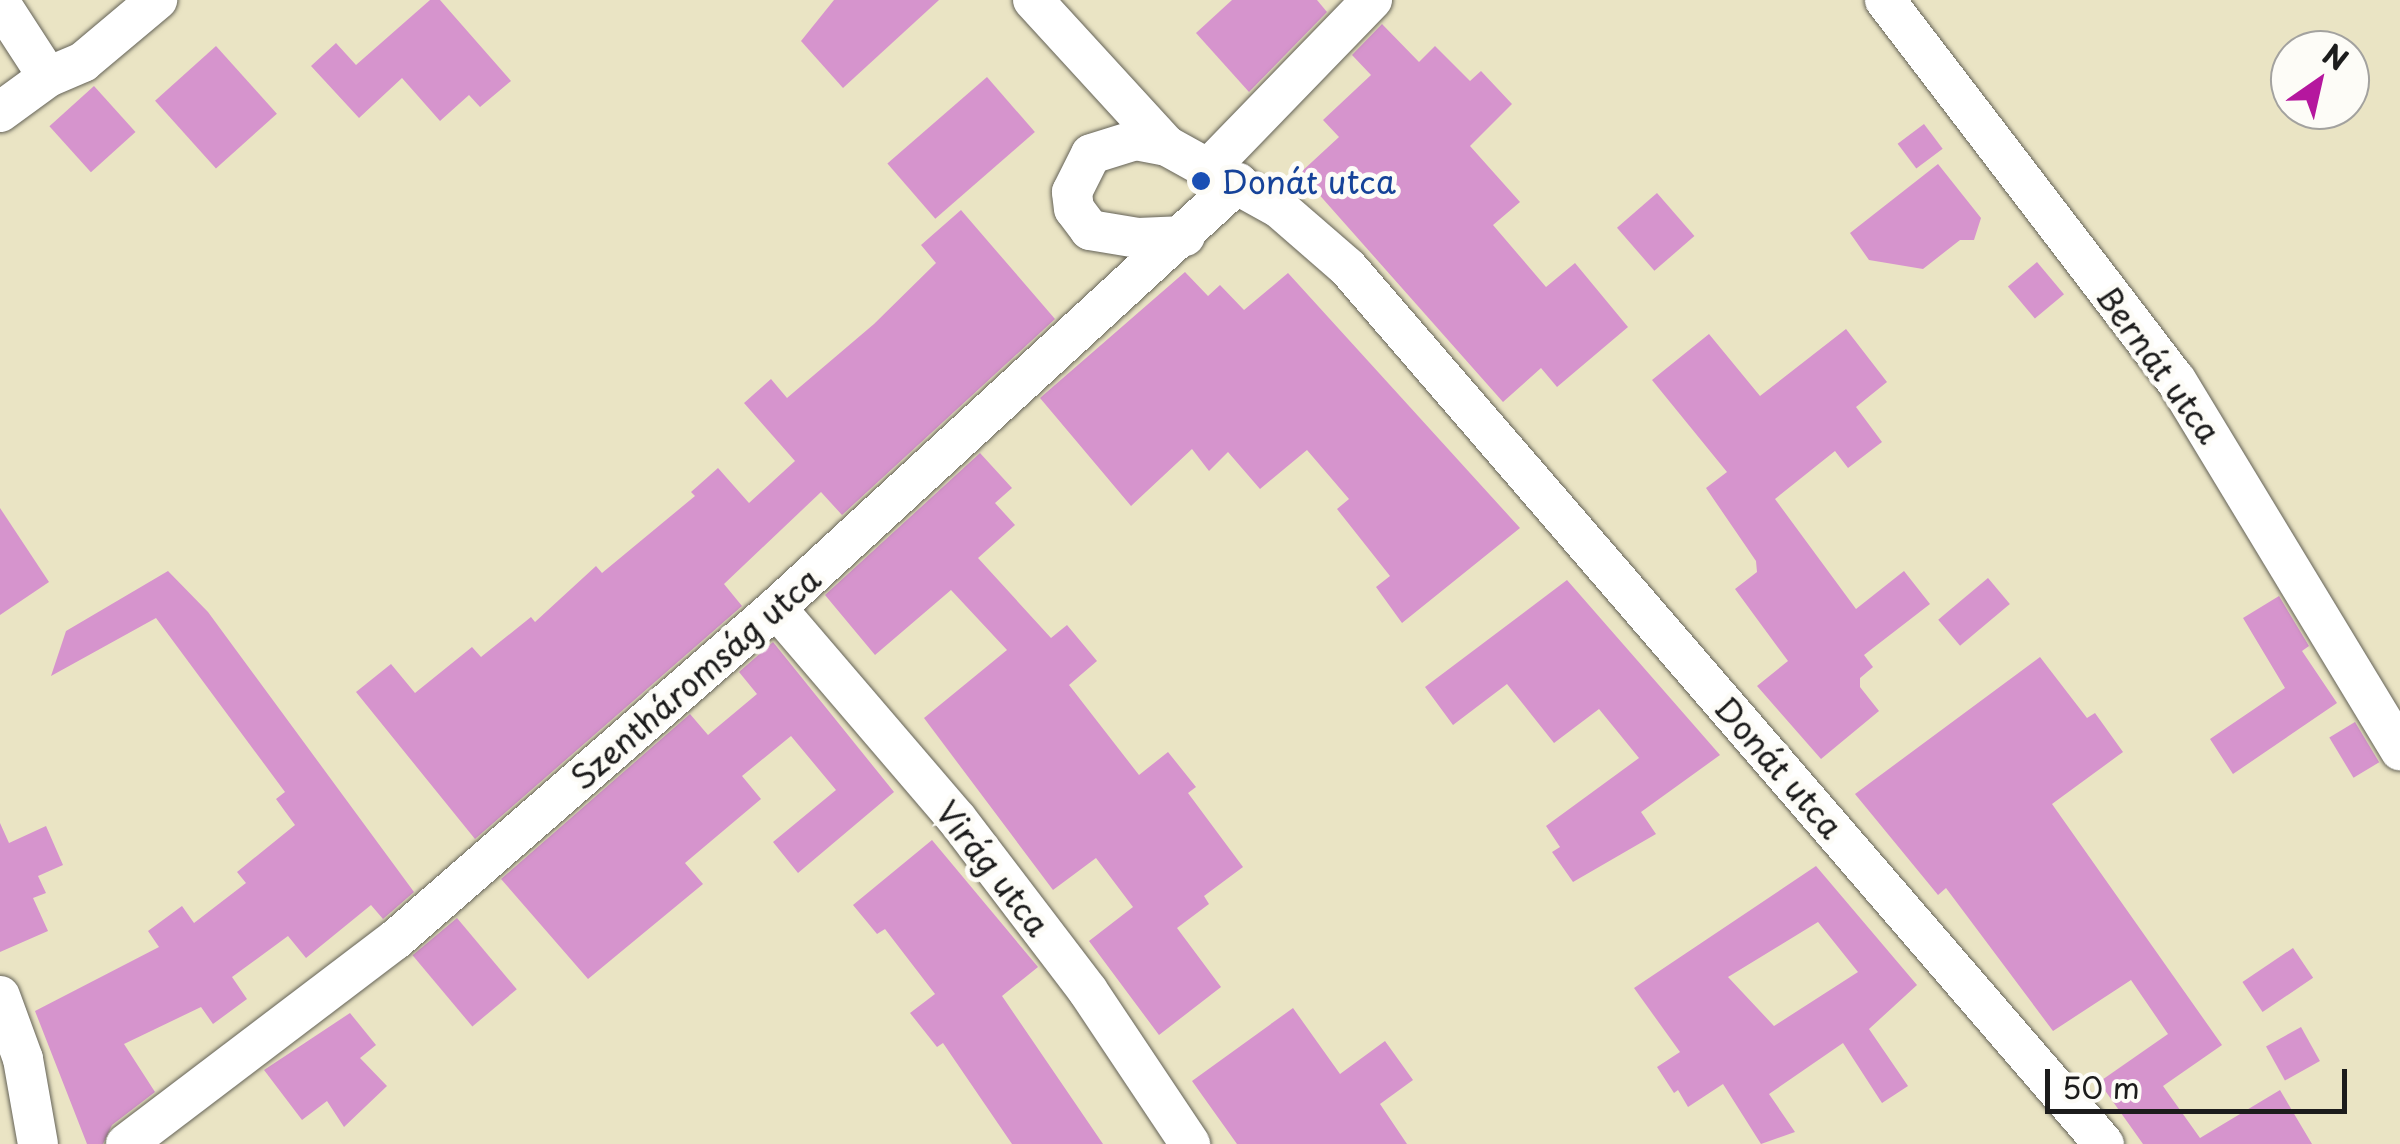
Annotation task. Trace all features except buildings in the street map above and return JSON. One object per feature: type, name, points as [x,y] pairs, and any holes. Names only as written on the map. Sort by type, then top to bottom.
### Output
[{"type":"street","points":[[0,112],[48,77],[83,62],[157,0]]},
{"type":"street","points":[[1033,0],[1166,146]]},
{"type":"street","name":"Szentháromság utca","points":[[126,1144],[395,940],[776,608],[1185,236],[1224,175],[1372,0]]},
{"type":"street","name":"Bernát utca","points":[[1885,0],[2176,380],[2400,750]]},
{"type":"street","points":[[0,3],[48,77]]},
{"type":"street","points":[[1185,236],[1138,238],[1090,230],[1074,209],[1072,192],[1091,154],[1136,140],[1166,146],[1224,175]]},
{"type":"street","name":"Donát utca","points":[[1224,175],[1279,208],[1348,268],[2104,1144]]},
{"type":"street","name":"Virág utca","points":[[776,608],[957,819],[1088,991],[1190,1144]]},
{"type":"street","points":[[0,996],[23,1059],[38,1144]]},
{"type":"place","name":"Donát utca","points":[[1201,181]]}]
